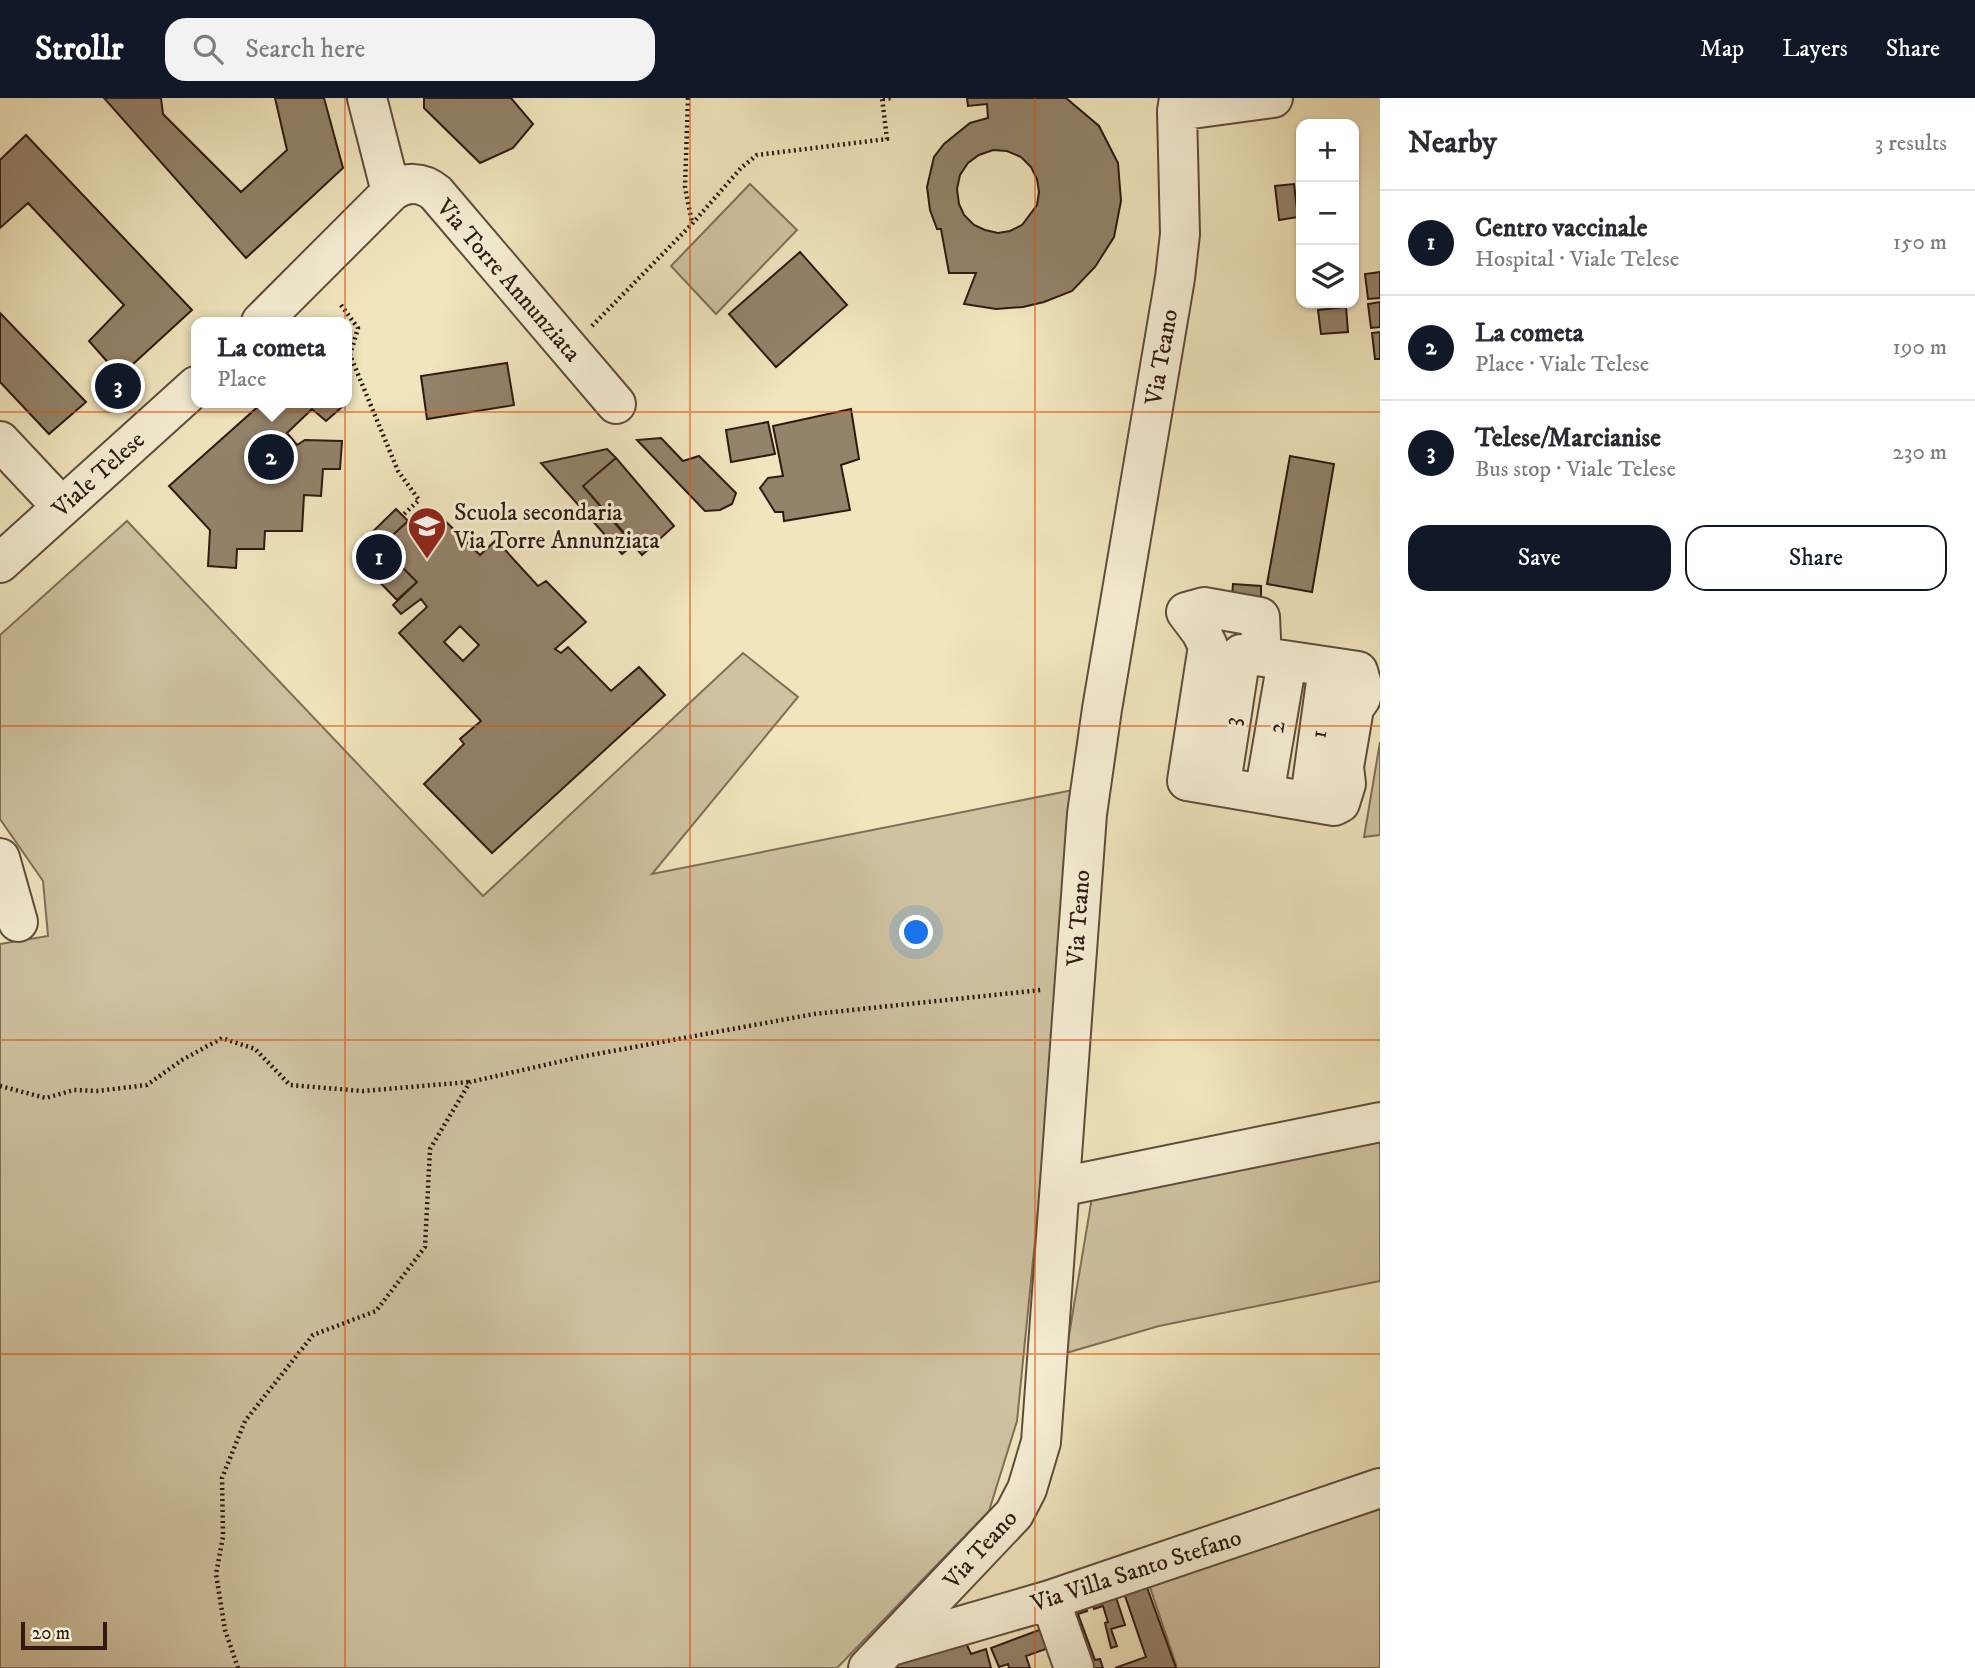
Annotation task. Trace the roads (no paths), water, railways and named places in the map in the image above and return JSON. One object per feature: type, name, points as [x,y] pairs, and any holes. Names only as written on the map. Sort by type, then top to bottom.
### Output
[{"type":"street","points":[[266,317],[391,192],[367,98]]},
{"type":"street","points":[[1175,102],[1273,98]]},
{"type":"street","name":"Via Teano","points":[[878,1657],[1008,1522],[1027,1489],[1038,1456],[1044,1415],[1087,814],[1180,234],[1175,102]]},
{"type":"street","name":"Via Torre Annunziata","points":[[391,192],[407,184],[421,184],[432,190],[616,404]]},
{"type":"street","name":"Viale Telese","points":[[0,563],[191,391]]},
{"type":"street","points":[[0,440],[62,507]]},
{"type":"street","points":[[1248,655],[1358,671],[1362,685],[1361,698],[1354,708],[1344,766],[1346,784],[1340,803],[1335,806],[1187,781],[1248,655]]},
{"type":"street","name":"2","points":[[1248,655],[1266,783],[1262,793]]},
{"type":"street","points":[[0,858],[18,922]]},
{"type":"street","points":[[1060,1187],[1380,1122]]},
{"type":"street","name":"Via Villa Santo Stefano","points":[[878,1657],[1380,1488]]},
{"type":"street","points":[[1050,1600],[1074,1668]]},
{"type":"place","name":"Telese/Marcianise","points":[[118,386]]},
{"type":"place","name":"La cometa","points":[[271,457]]},
{"type":"place","name":"Centro vaccinale","points":[[379,557]]},
{"type":"place","name":"Scuola secondaria Via Torre Annunziata","points":[[427,560]]}]
